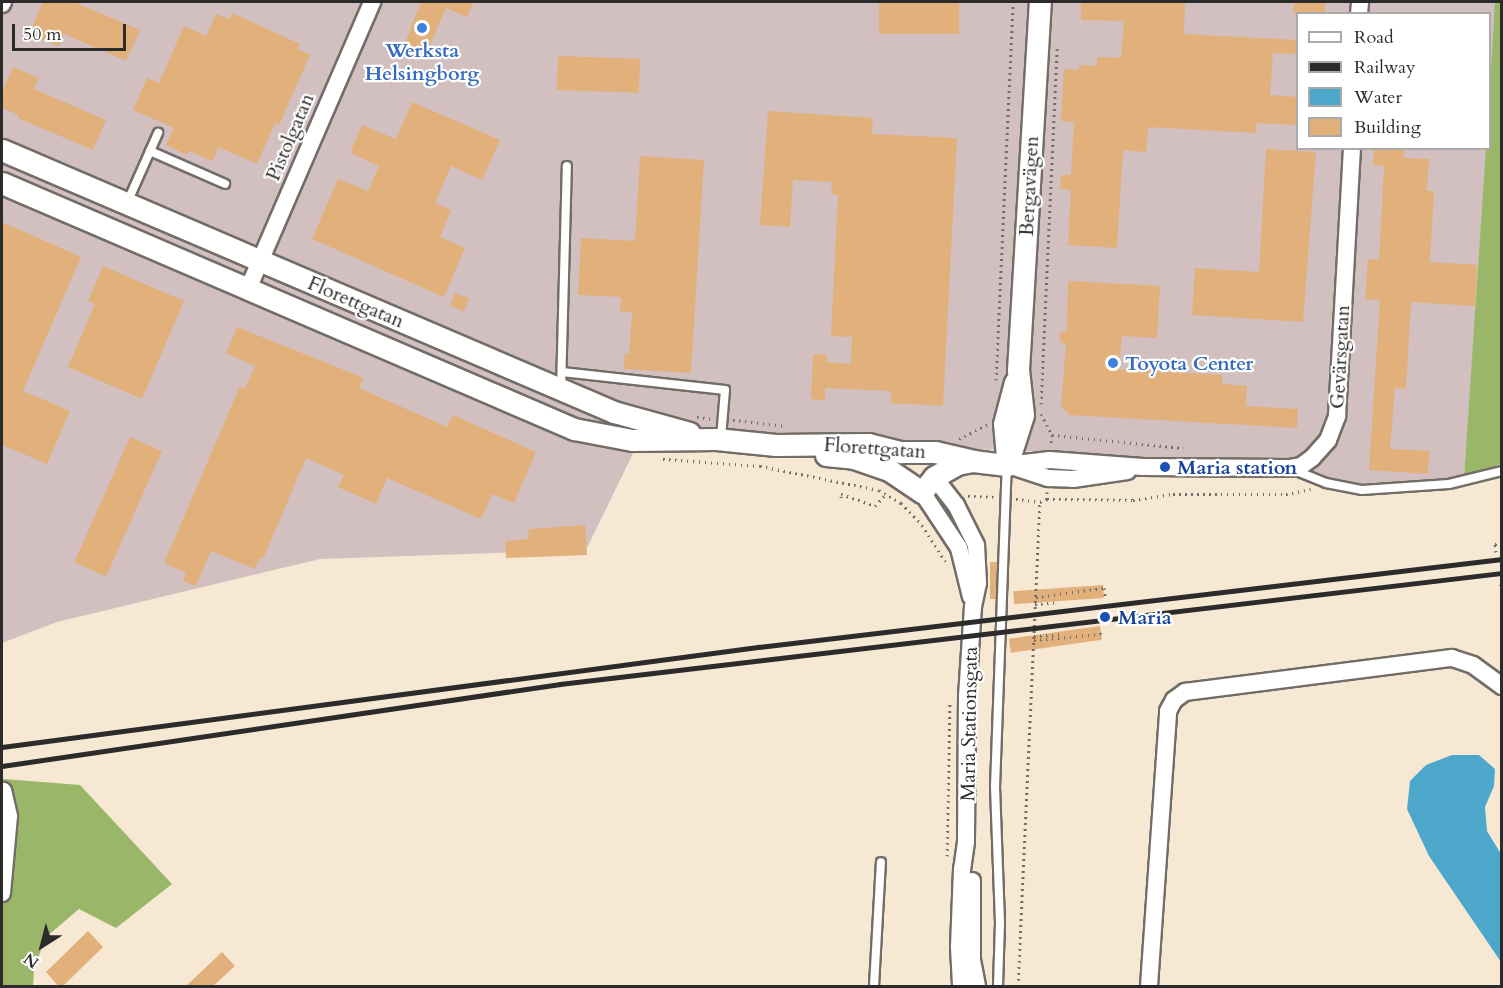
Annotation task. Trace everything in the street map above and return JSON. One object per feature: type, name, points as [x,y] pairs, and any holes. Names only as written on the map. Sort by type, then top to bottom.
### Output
[{"type":"street","name":"Pistolgatan","points":[[248,290],[372,2]]},
{"type":"street","name":"Bergavägen","points":[[1007,465],[1018,370],[1040,2]]},
{"type":"street","name":"Florettgatan","points":[[2,150],[260,261],[562,381],[639,421],[720,433],[854,458],[889,470]]},
{"type":"street","name":"Gevärsgatan","points":[[928,485],[957,464],[973,461],[1007,465],[1048,478],[1073,479],[1143,467],[1290,468],[1306,463],[1320,450],[1332,433],[1337,416],[1352,150]]},
{"type":"street","name":"Florettgatan","points":[[2,183],[574,429],[632,440],[720,433]]},
{"type":"street","name":"Florettgatan","points":[[776,445],[867,444],[901,452],[935,452],[973,461]]},
{"type":"street","name":"Maria Stationsgata","points":[[901,452],[928,485],[940,518],[959,548],[973,606]]},
{"type":"street","name":"Maria Stationsgata","points":[[889,470],[928,485],[956,505],[976,545],[978,583],[973,606],[967,696],[966,842],[961,911],[961,987]]},
{"type":"street","points":[[1149,987],[1167,719],[1174,700],[1185,692],[1452,658],[1473,664],[1502,686]]},
{"type":"street","points":[[2,893],[9,816],[3,792]]},
{"type":"street","name":"Maria Stationsgata","points":[[966,842],[971,856],[972,960],[977,987]]},
{"type":"lane","points":[[127,204],[158,133]]},
{"type":"lane","points":[[150,151],[225,184]]},
{"type":"lane","points":[[567,166],[562,381],[725,390],[720,433]]},
{"type":"lane","points":[[998,987],[1000,923],[995,787],[1007,465]]},
{"type":"lane","points":[[1290,468],[1326,483],[1362,490],[1449,484],[1502,471]]},
{"type":"lane","points":[[874,987],[882,862]]},
{"type":"path","points":[[995,388],[1013,2]]},
{"type":"path","points":[[1041,415],[1046,251],[1057,47]]},
{"type":"path","points":[[695,417],[720,433],[795,427]]},
{"type":"path","points":[[950,442],[966,437],[990,423],[1046,426]]},
{"type":"path","points":[[1052,435],[1183,448]]},
{"type":"path","points":[[662,459],[760,466],[879,490],[901,503],[925,529],[949,570]]},
{"type":"path","points":[[1047,499],[1114,501],[1173,494],[1286,495],[1317,488],[1326,483]]},
{"type":"path","points":[[841,498],[841,494],[875,506],[886,494]]},
{"type":"path","points":[[956,505],[966,497],[977,495],[1040,502],[1018,987]]},
{"type":"path","points":[[925,529],[940,518]]},
{"type":"path","points":[[1496,552],[1496,544],[1502,543]]},
{"type":"path","points":[[1036,597],[1104,588],[1105,596]]},
{"type":"path","points":[[1035,604],[1059,602]]},
{"type":"path","points":[[1034,638],[1101,634],[1100,630]]},
{"type":"path","points":[[1034,638],[1064,634]]},
{"type":"path","points":[[947,864],[951,699]]},
{"type":"shaded area","points":[[2,2],[1496,2],[1491,89],[1491,12],[1296,12],[1296,150],[1487,150],[1464,477],[1362,486],[1342,483],[1304,467],[1052,452],[641,437],[586,550],[320,559],[57,622],[2,643]]},
{"type":"green space","points":[[1495,2],[1501,2],[1501,464],[1464,477],[1486,150],[1491,150],[1491,71]]},
{"type":"green space","points":[[4,779],[80,785],[172,884],[116,928],[79,909],[45,938],[34,970],[33,986],[2,986],[2,781]]},
{"type":"water","points":[[1452,755],[1479,755],[1495,769],[1494,786],[1485,807],[1487,831],[1501,854],[1501,962],[1429,856],[1407,809],[1410,781],[1426,765]]},
{"type":"building","points":[[43,2],[74,2],[140,30],[126,61],[64,34],[59,46],[29,34]]},
{"type":"building","points":[[421,2],[474,2],[467,17],[446,8],[427,52],[405,43]]},
{"type":"building","points":[[879,2],[959,2],[959,34],[879,34]]},
{"type":"building","points":[[1081,2],[1185,2],[1184,34],[1296,40],[1296,54],[1273,53],[1270,95],[1296,97],[1296,125],[1256,123],[1256,133],[1148,127],[1146,152],[1123,150],[1117,248],[1068,245],[1071,190],[1060,189],[1061,175],[1071,175],[1074,122],[1061,121],[1064,69],[1079,70],[1079,65],[1097,66],[1097,57],[1121,58],[1124,21],[1081,20]]},
{"type":"building","points":[[1294,2],[1325,2],[1325,12],[1296,12],[1294,14]]},
{"type":"building","points":[[232,13],[300,44],[298,49],[310,55],[279,125],[275,123],[257,164],[218,147],[213,161],[189,151],[187,155],[166,145],[174,128],[133,110],[147,78],[159,83],[184,26],[206,36],[216,14],[229,19]]},
{"type":"building","points":[[558,56],[640,59],[639,93],[557,90]]},
{"type":"building","points":[[13,67],[39,78],[34,89],[106,120],[93,150],[18,118],[19,115],[2,108],[2,93]]},
{"type":"building","points":[[412,102],[500,140],[482,180],[451,166],[435,203],[451,210],[440,237],[465,248],[444,297],[312,239],[338,179],[368,191],[379,166],[350,153],[362,125],[396,139]]},
{"type":"building","points":[[768,111],[873,118],[872,134],[957,138],[943,406],[891,403],[891,391],[825,388],[825,400],[811,399],[813,354],[827,355],[826,362],[851,364],[852,337],[831,336],[838,195],[831,194],[832,182],[793,180],[790,227],[760,225]]},
{"type":"building","points":[[1266,149],[1316,152],[1303,322],[1192,315],[1195,268],[1259,272]]},
{"type":"building","points":[[1374,150],[1405,150],[1404,158],[1429,159],[1427,191],[1434,191],[1430,262],[1477,265],[1475,306],[1411,302],[1406,389],[1395,388],[1390,449],[1429,451],[1428,474],[1369,470],[1380,300],[1365,299],[1368,259],[1379,260],[1384,166],[1373,165]]},
{"type":"building","points":[[640,156],[704,160],[691,373],[624,369],[625,353],[629,354],[632,312],[620,311],[621,297],[578,295],[581,238],[635,241]]},
{"type":"building","points":[[2,222],[81,257],[23,391],[70,411],[47,464],[2,445]]},
{"type":"building","points":[[103,266],[184,301],[142,399],[68,367],[95,304],[88,301]]},
{"type":"building","points":[[1068,281],[1160,286],[1157,338],[1122,336],[1119,369],[1222,375],[1222,384],[1247,386],[1246,406],[1298,409],[1297,428],[1069,415],[1061,406],[1066,344],[1060,342],[1059,333],[1067,331]]},
{"type":"building","points":[[455,293],[469,298],[464,311],[450,306]]},
{"type":"building","points":[[237,327],[364,378],[359,388],[447,427],[453,415],[536,452],[514,503],[492,494],[481,519],[387,478],[376,504],[338,487],[344,475],[306,458],[263,559],[260,557],[255,569],[211,551],[196,586],[183,581],[186,573],[164,563],[240,386],[245,389],[255,366],[226,353]]},
{"type":"building","points":[[130,437],[162,451],[106,576],[74,562]]},
{"type":"building","points":[[585,525],[587,555],[506,558],[505,541],[529,539],[528,529]]},
{"type":"building","points":[[990,562],[997,562],[997,599],[990,599]]},
{"type":"building","points":[[1103,585],[1104,598],[1014,604],[1013,591]]},
{"type":"building","points":[[1100,626],[1102,640],[1011,653],[1009,639]]},
{"type":"building","points":[[88,931],[103,947],[62,987],[59,987],[46,972]]},
{"type":"building","points":[[222,952],[235,966],[212,987],[185,987]]},
{"type":"railway","points":[[2,747],[759,647],[1502,559]]},
{"type":"railway","points":[[2,766],[560,684],[1502,573]]},
{"type":"place","name":"Werksta Helsingborg","points":[[422,28]]},
{"type":"place","name":"Toyota Center","points":[[1113,363]]},
{"type":"place","name":"Maria station","points":[[1165,467]]},
{"type":"place","name":"Maria","points":[[1105,617]]}]
